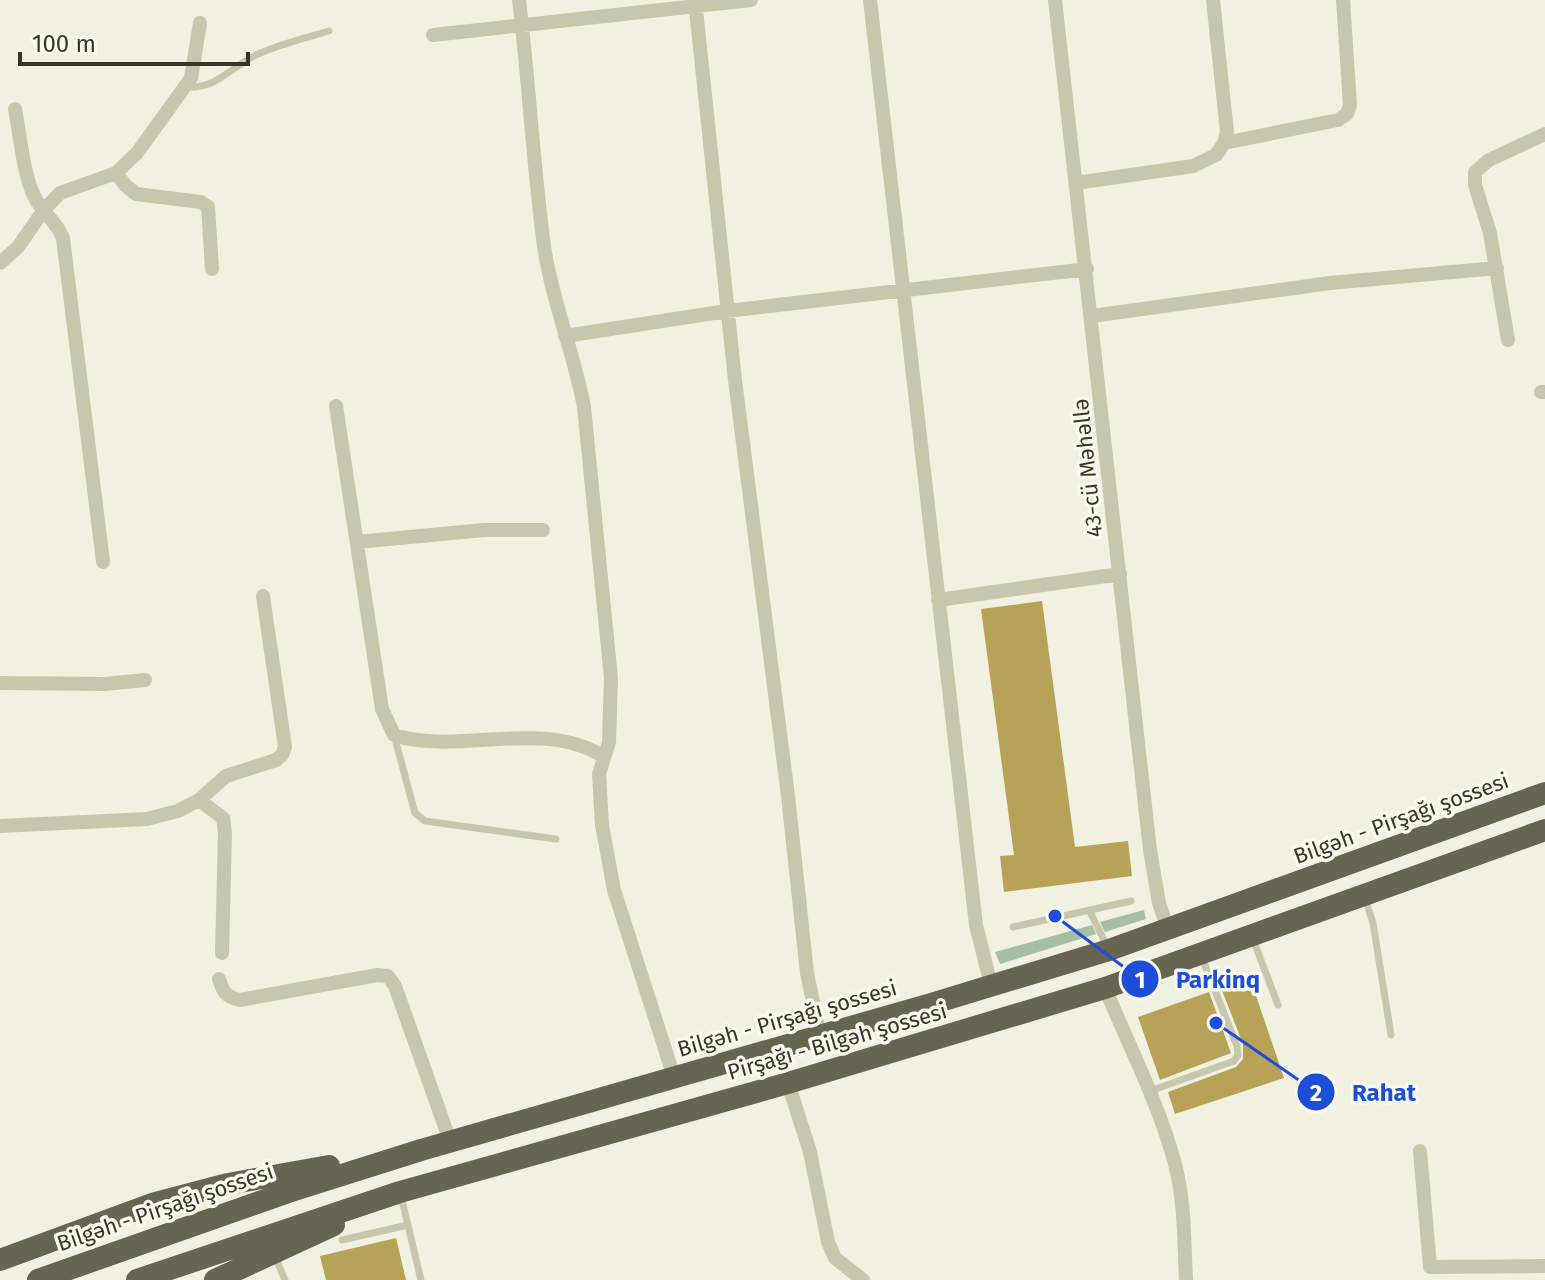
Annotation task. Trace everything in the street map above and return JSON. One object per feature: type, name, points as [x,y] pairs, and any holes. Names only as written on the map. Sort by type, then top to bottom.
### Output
[{"type":"highway","name":"Bilgəh - Pirşağı şossesi","points":[[38,1280],[288,1192],[450,1141],[1109,950],[1545,793]]},
{"type":"highway","name":"Pirşağı - Bilgəh şossesi","points":[[137,1280],[400,1192],[788,1083],[1105,988],[1545,830]]},
{"type":"highway","points":[[0,1260],[152,1204],[213,1188],[421,1150]]},
{"type":"highway","points":[[215,1280],[400,1192]]},
{"type":"street","points":[[519,0],[544,246],[584,407],[611,678],[611,728],[598,789],[614,890],[674,1077]]},
{"type":"street","points":[[433,35],[522,27],[695,3],[751,0]]},
{"type":"street","points":[[870,0],[976,925],[991,985]]},
{"type":"street","name":"43-cü Məhəllə","points":[[1055,0],[1154,881],[1168,930]]},
{"type":"street","points":[[1076,183],[1193,166],[1216,155],[1227,132],[1213,0]]},
{"type":"street","points":[[1224,143],[1338,120],[1347,114],[1350,105],[1343,0]]},
{"type":"street","points":[[695,3],[727,311],[807,973],[820,1036]]},
{"type":"street","points":[[0,263],[18,247],[60,193],[116,173],[137,153],[186,87],[195,63],[200,23]]},
{"type":"street","points":[[15,109],[31,192],[43,211],[58,225],[63,238],[103,562]]},
{"type":"street","points":[[1508,340],[1497,268],[1475,185],[1475,172],[1489,160],[1545,134]]},
{"type":"street","points":[[116,173],[136,194],[201,202],[208,207],[212,269]]},
{"type":"street","points":[[1092,316],[1330,283],[1497,268]]},
{"type":"street","points":[[565,336],[727,311],[1087,269]]},
{"type":"street","points":[[336,406],[382,709],[394,735],[417,741],[575,742],[604,757]]},
{"type":"street","points":[[357,542],[484,530],[543,530]]},
{"type":"street","points":[[938,600],[1120,574]]},
{"type":"street","points":[[0,826],[147,819],[178,811],[199,800],[226,776],[276,760],[282,755],[285,747],[263,596]]},
{"type":"street","points":[[0,683],[105,684],[145,680]]},
{"type":"street","points":[[199,800],[223,818],[222,953]]},
{"type":"street","points":[[219,979],[223,992],[240,1000],[377,975],[388,976],[395,986],[450,1141]]},
{"type":"street","points":[[1105,988],[1175,1166],[1181,1199],[1186,1280]]},
{"type":"street","points":[[788,1083],[810,1152],[828,1242],[835,1258],[863,1280]]},
{"type":"street","points":[[1420,1151],[1430,1273],[1545,1266]]},
{"type":"lane","points":[[186,87],[200,88],[213,84],[261,53],[329,31]]},
{"type":"lane","points":[[394,735],[415,813],[425,821],[556,839]]},
{"type":"lane","points":[[1364,896],[1373,923],[1391,1035]]},
{"type":"lane","points":[[1013,927],[1131,901]]},
{"type":"lane","points":[[1089,910],[1109,950]]},
{"type":"lane","points":[[1252,937],[1278,1005]]},
{"type":"lane","points":[[1148,1092],[1234,1061],[1238,1055],[1201,955]]},
{"type":"lane","points":[[400,1192],[421,1280]]},
{"type":"lane","points":[[342,1240],[408,1225]]},
{"type":"lane","points":[[274,1254],[285,1280]]},
{"type":"green space","points":[[1144,910],[1146,919],[1105,932],[1100,922]]},
{"type":"green space","points":[[1092,925],[1096,934],[1000,964],[995,952]]},
{"type":"building","points":[[1042,601],[1075,847],[1128,841],[1132,876],[1004,892],[1000,856],[1014,855],[981,609]]},
{"type":"building","points":[[1250,978],[1284,1078],[1175,1114],[1168,1092],[1236,1067],[1243,1059],[1243,1044],[1221,988]]},
{"type":"building","points":[[1209,992],[1231,1053],[1160,1080],[1138,1017]]},
{"type":"building","points":[[396,1238],[406,1280],[326,1280],[320,1256]]},
{"type":"place","name":"Parkinq","points":[[1055,916]]},
{"type":"place","name":"Rahat","points":[[1216,1023]]}]
